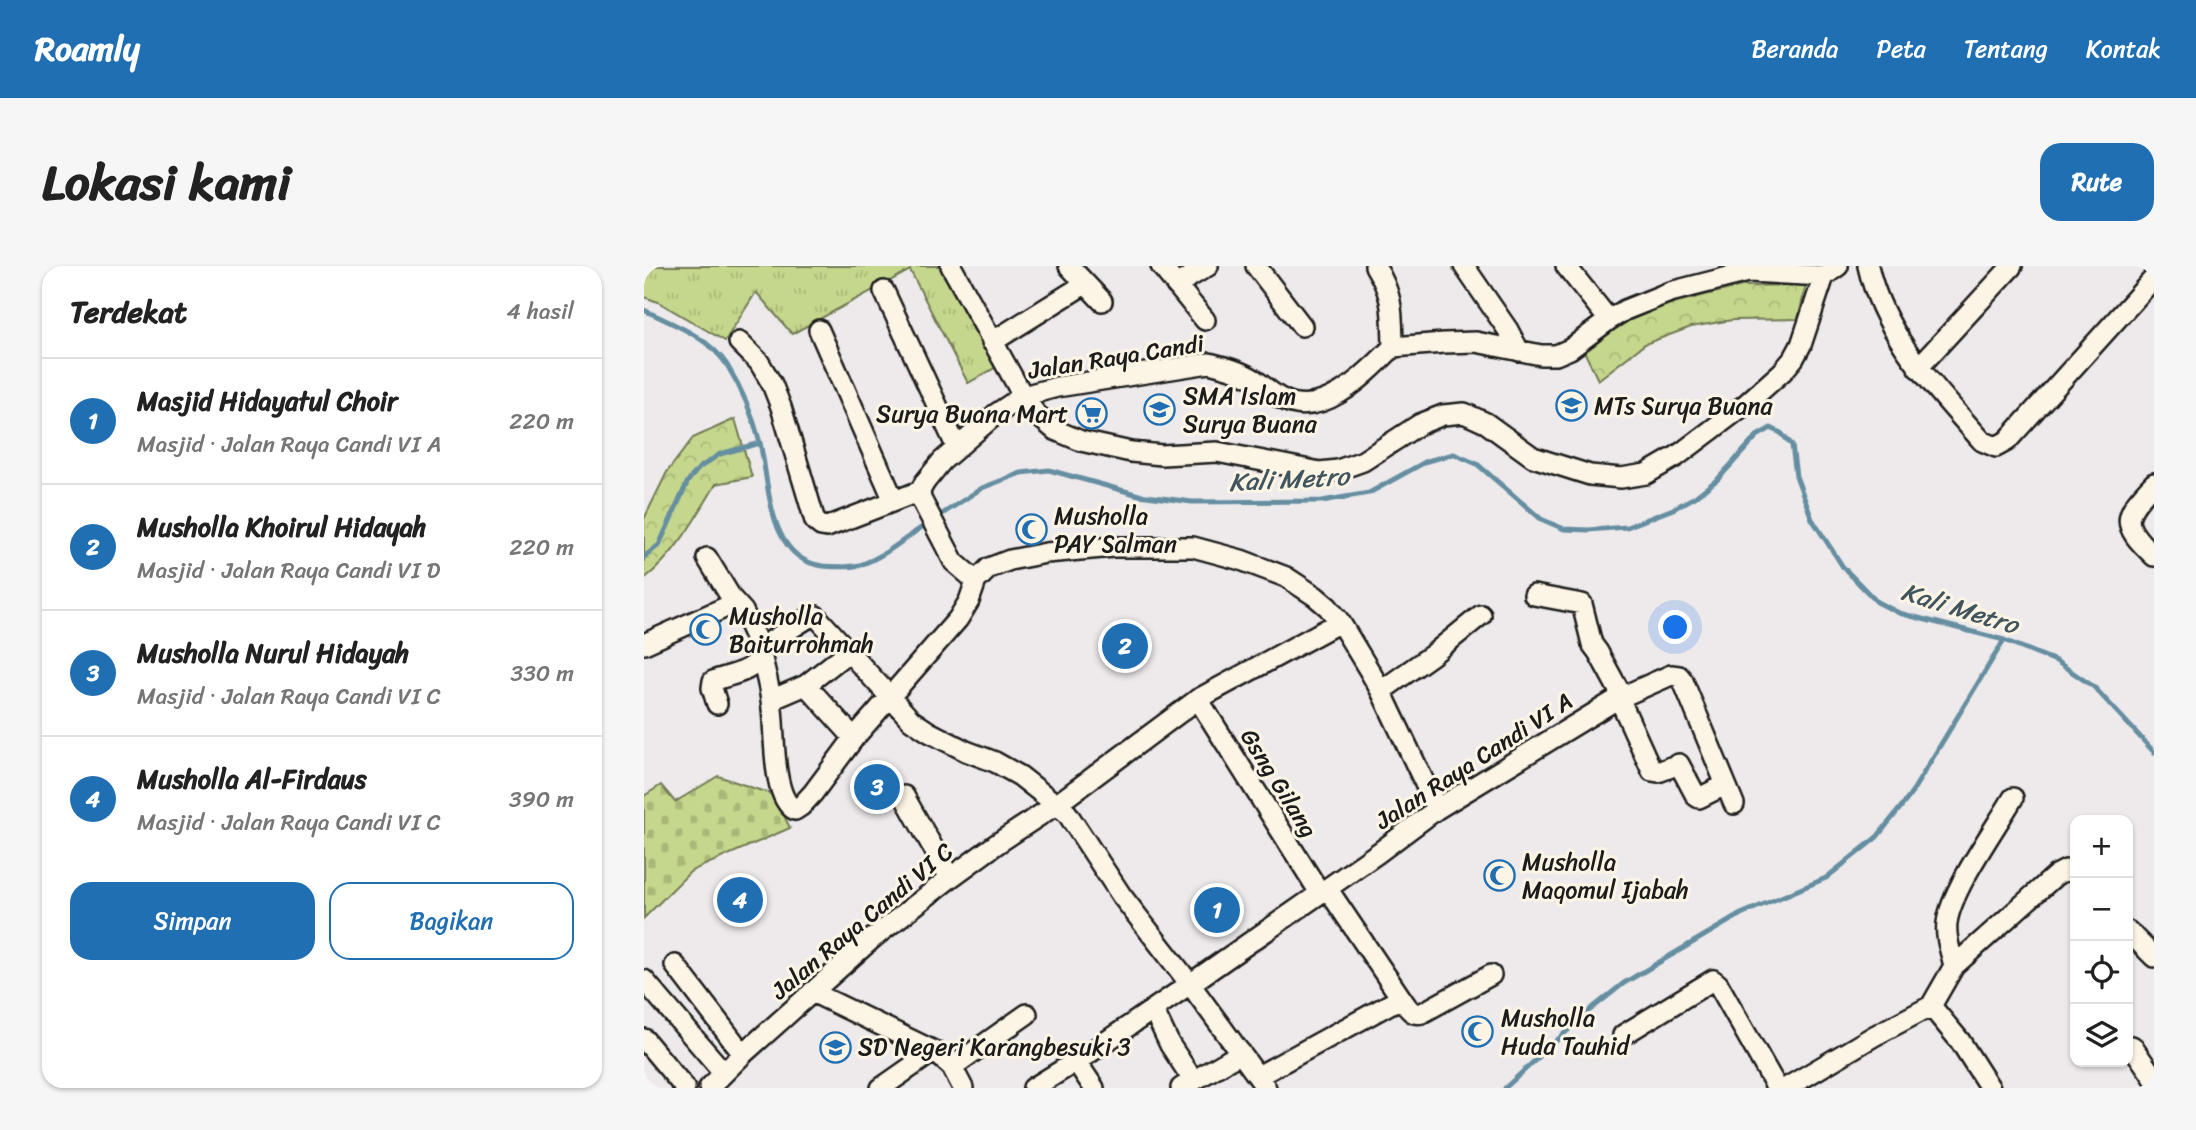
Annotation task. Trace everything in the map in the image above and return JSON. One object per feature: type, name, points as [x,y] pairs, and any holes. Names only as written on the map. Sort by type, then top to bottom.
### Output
[{"type":"street","points":[[1069,266],[1102,301]]},
{"type":"street","points":[[1161,266],[1205,320]]},
{"type":"street","points":[[1176,285],[1208,266]]},
{"type":"street","points":[[1256,266],[1302,326]]},
{"type":"street","points":[[955,268],[1023,396],[1037,414],[1055,430],[1081,441],[1131,452],[1162,455],[1217,452],[1320,472],[1338,470],[1363,461],[1420,425],[1443,415],[1464,413],[1486,423],[1533,457],[1590,475],[1621,478],[1646,474],[1677,456],[1746,404],[1783,371],[1801,345],[1831,271],[1746,269],[1670,292],[1625,310],[1570,349],[1556,355],[1541,355],[1476,342],[1392,347],[1393,316],[1390,298],[1375,266]]},
{"type":"street","points":[[1464,266],[1520,351]]},
{"type":"street","points":[[1566,266],[1609,320]]},
{"type":"street","points":[[1868,266],[1874,292],[1885,317],[1919,368],[1982,441],[1996,447],[2002,445],[2154,278]]},
{"type":"street","points":[[1919,368],[2012,266]]},
{"type":"street","points":[[992,342],[1077,289]]},
{"type":"street","points":[[884,290],[956,446]]},
{"type":"street","points":[[818,330],[891,495]]},
{"type":"street","points":[[739,342],[759,362],[772,384],[815,521],[821,526],[827,527],[930,474]]},
{"type":"street","name":"Jalan Raya Candi","points":[[920,495],[930,474],[956,446],[1023,396],[1078,383],[1209,363],[1233,369],[1254,379],[1296,405],[1310,405],[1320,403],[1342,391],[1367,372],[1392,347]]},
{"type":"street","points":[[2154,484],[2137,501],[2130,515],[2130,523],[2131,532],[2154,555]]},
{"type":"street","points":[[891,495],[920,495],[954,562],[976,581]]},
{"type":"street","points":[[707,558],[735,603],[743,611],[760,651],[771,700],[777,774],[785,800],[795,810],[813,793],[854,738],[958,619],[969,601],[976,581],[989,568],[1010,560],[1046,553],[1114,547],[1193,547],[1241,560],[1286,577],[1315,596],[1340,622],[1381,691],[1437,809]]},
{"type":"street","points":[[1535,595],[1582,604],[1592,645],[1620,697],[1651,770],[1658,772],[1679,764],[1698,797],[1725,785]]},
{"type":"street","points":[[644,644],[735,603]]},
{"type":"street","points":[[1381,691],[1480,615]]},
{"type":"street","points":[[717,704],[712,688],[713,681],[748,669],[756,663],[760,651],[814,616],[911,720],[929,732],[1020,776],[1067,813],[1121,895],[1262,1082],[1401,998],[1412,1013],[1417,1015],[1491,975]]},
{"type":"street","name":"Jalan Raya Candi VI C","points":[[709,1088],[743,1054],[873,938],[950,878],[1057,804],[1198,699],[1340,622]]},
{"type":"street","points":[[771,700],[806,685],[848,652]]},
{"type":"street","name":"Jalan Raya Candi VI A","points":[[1033,1088],[1190,984],[1437,809],[1620,697],[1671,675],[1679,677],[1688,692],[1734,804]]},
{"type":"street","points":[[806,685],[854,738]]},
{"type":"street","name":"Gsng Gilang","points":[[1198,699],[1324,890],[1401,998]]},
{"type":"street","points":[[904,796],[950,878]]},
{"type":"street","points":[[1954,966],[1947,932],[1950,907],[2014,798]]},
{"type":"street","points":[[1786,1088],[1874,1035],[1931,1006],[1954,966],[2056,875],[2066,870],[2070,871]]},
{"type":"street","points":[[2133,936],[2154,957]]},
{"type":"street","points":[[675,965],[743,1054]]},
{"type":"street","points":[[1623,1035],[1713,979],[1777,1088]]},
{"type":"street","points":[[644,980],[724,1073]]},
{"type":"street","points":[[812,992],[934,1051],[952,1068],[963,1088]]},
{"type":"street","points":[[1931,1006],[1960,1041],[1990,1088]]},
{"type":"street","points":[[1153,1009],[1187,1084],[1241,1053]]},
{"type":"street","points":[[952,1068],[1027,1014]]},
{"type":"street","points":[[644,1039],[685,1088]]},
{"type":"street","points":[[2133,1047],[2154,1078]]},
{"type":"street","points":[[881,1088],[934,1051]]},
{"type":"street","points":[[1076,1061],[1094,1088]]},
{"type":"green space","points":[[644,266],[942,266],[998,366],[968,383],[910,270],[792,334],[756,292],[725,341],[658,302],[644,297]]},
{"type":"green space","points":[[1806,285],[1798,319],[1732,320],[1691,327],[1645,344],[1598,380],[1584,351],[1623,323],[1665,305],[1742,286]]},
{"type":"green space","points":[[735,419],[752,477],[716,484],[693,523],[666,559],[644,579],[644,519],[667,472],[693,438]]},
{"type":"green space","points":[[718,776],[774,795],[790,828],[691,871],[644,918],[644,796],[661,785],[675,802]]},
{"type":"waterway","name":"Kali Metro","points":[[644,310],[700,339],[727,365],[754,423],[774,517],[791,550],[805,560],[823,566],[860,565],[887,552],[928,523]]},
{"type":"waterway","name":"Kali Metro","points":[[936,518],[982,488],[1021,473],[1049,470],[1139,495],[1192,502],[1322,501],[1369,493],[1427,461],[1454,454],[1477,464],[1541,519],[1564,529],[1627,527],[1695,497],[1718,479],[1757,436],[1771,428],[1781,433],[1792,445],[1796,476],[1812,519],[1843,567],[1877,602],[1899,613],[2004,640],[2056,661],[2094,687],[2154,752]]},
{"type":"waterway","points":[[644,557],[659,545],[688,481],[699,468],[720,454],[760,443]]},
{"type":"waterway","points":[[1505,1088],[1590,1010],[1624,983],[1741,914],[1826,878],[1877,837],[1909,797],[2004,640]]},
{"type":"place","name":"MTs Surya Buana","points":[[1571,406]]},
{"type":"place","name":"SMA Islam Surya Buana","points":[[1160,410]]},
{"type":"place","name":"Surya Buana Mart","points":[[1091,414]]},
{"type":"place","name":"Musholla PAY Salman","points":[[1031,530]]},
{"type":"place","name":"Musholla Baiturrohmah","points":[[706,630]]},
{"type":"place","name":"Musholla Khoirul Hidayah","points":[[1125,646]]},
{"type":"place","name":"Musholla Nurul Hidayah","points":[[877,787]]},
{"type":"place","name":"Musholla Maqomul Ijabah","points":[[1499,876]]},
{"type":"place","name":"Musholla Al-Firdaus","points":[[740,900]]},
{"type":"place","name":"Masjid Hidayatul Choir","points":[[1217,910]]},
{"type":"place","name":"Musholla Huda Tauhid","points":[[1478,1032]]},
{"type":"place","name":"SD Negeri Karangbesuki 3","points":[[835,1047]]}]
